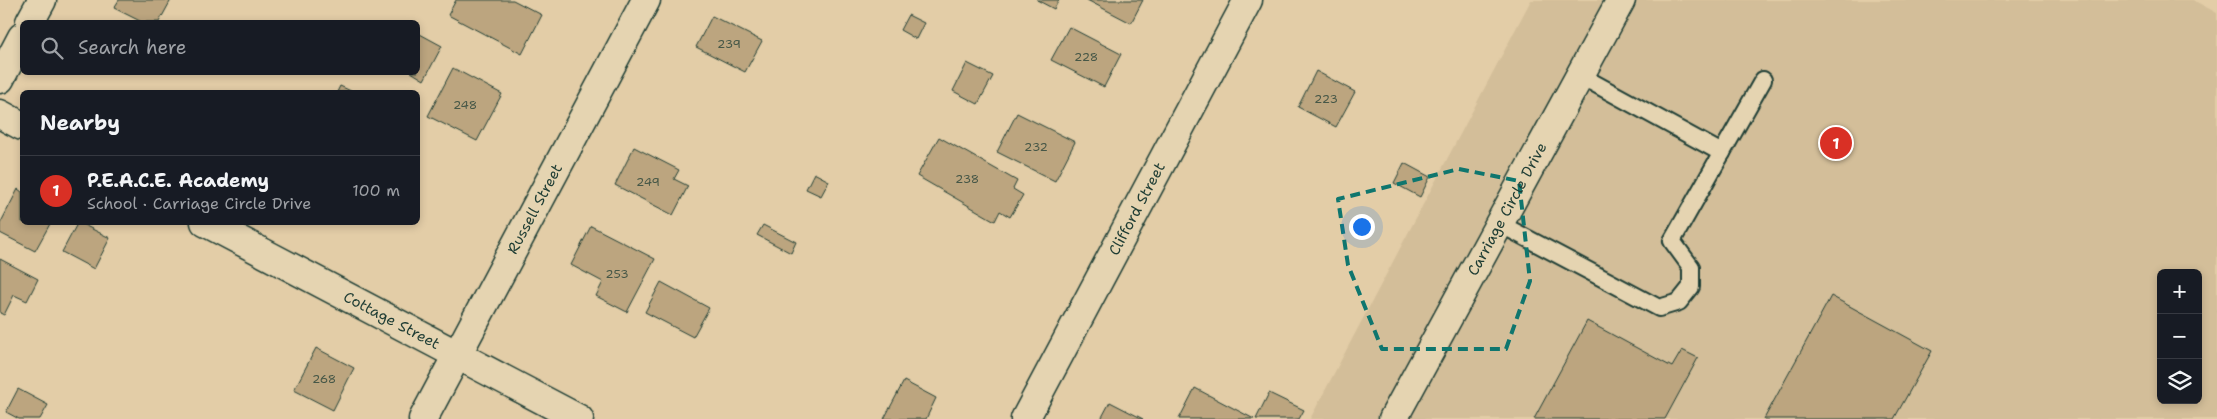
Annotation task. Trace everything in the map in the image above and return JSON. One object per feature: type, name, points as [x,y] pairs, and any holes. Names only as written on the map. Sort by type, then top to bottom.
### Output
[{"type":"street","points":[[31,20],[42,0]]},
{"type":"street","name":"Russell Street","points":[[423,419],[646,0]]},
{"type":"street","name":"Clifford Street","points":[[1025,419],[1248,0]]},
{"type":"street","name":"Carriage Circle Drive","points":[[1393,419],[1621,0]]},
{"type":"street","points":[[0,79],[20,41]]},
{"type":"street","points":[[0,114],[20,125]]},
{"type":"street","name":"Cottage Street","points":[[211,225],[579,419]]},
{"type":"lane","points":[[1581,76],[1722,153]]},
{"type":"lane","points":[[1500,224],[1659,308],[1678,302],[1691,287],[1691,266],[1672,241],[1763,80]]},
{"type":"highlighted area","points":[[1459,169],[1519,181],[1530,281],[1506,349],[1382,349],[1348,265],[1338,199]]},
{"type":"shaded area","points":[[1531,0],[2193,0],[2217,13],[2217,419],[1310,419]]},
{"type":"building","points":[[119,0],[171,0],[160,20],[138,20],[114,8]]},
{"type":"building","points":[[456,0],[513,0],[542,15],[522,54],[448,15]]},
{"type":"building","points":[[1037,0],[1059,0],[1054,9]]},
{"type":"building","points":[[1087,0],[1143,0],[1131,23]]},
{"type":"building","points":[[908,15],[924,23],[916,39],[900,30]]},
{"type":"building","points":[[712,16],[762,41],[745,72],[696,47]]},
{"type":"building","points":[[1069,27],[1121,54],[1104,87],[1051,60]]},
{"type":"building","points":[[420,34],[442,46],[424,80],[416,75],[420,75]]},
{"type":"building","points":[[967,63],[993,76],[978,104],[953,91]]},
{"type":"building","points":[[453,68],[502,94],[477,141],[428,116]]},
{"type":"building","points":[[1316,71],[1355,92],[1336,127],[1298,107]]},
{"type":"building","points":[[340,86],[349,90],[338,90]]},
{"type":"building","points":[[1017,113],[1075,142],[1055,181],[997,152]]},
{"type":"building","points":[[939,137],[1017,181],[1013,189],[1023,195],[1010,217],[1000,211],[995,221],[917,176]]},
{"type":"building","points":[[634,147],[679,170],[674,179],[688,186],[673,215],[615,185]]},
{"type":"building","points":[[1404,163],[1430,177],[1420,197],[1394,183]]},
{"type":"building","points":[[814,173],[829,181],[821,196],[806,189]]},
{"type":"building","points":[[18,189],[20,190],[20,225],[49,225],[35,251],[0,233],[0,224]]},
{"type":"building","points":[[76,225],[84,225],[110,238],[94,269],[62,252]]},
{"type":"building","points":[[763,225],[796,242],[791,253],[757,235]]},
{"type":"building","points":[[591,226],[655,259],[627,312],[596,296],[603,282],[571,265]]},
{"type":"building","points":[[0,259],[38,279],[27,301],[14,295],[4,315],[0,313]]},
{"type":"building","points":[[661,282],[709,308],[693,337],[645,312]]},
{"type":"building","points":[[1831,296],[1932,351],[1894,419],[1764,419]]},
{"type":"building","points":[[1587,321],[1672,367],[1682,350],[1698,358],[1665,419],[1534,419]]},
{"type":"building","points":[[316,348],[354,368],[333,410],[294,390]]},
{"type":"building","points":[[904,381],[936,398],[926,419],[884,419]]},
{"type":"building","points":[[1195,388],[1254,419],[1179,419]]},
{"type":"building","points":[[18,389],[48,405],[40,419],[19,419],[6,412]]},
{"type":"building","points":[[1269,393],[1304,410],[1299,419],[1256,419]]},
{"type":"building","points":[[1110,402],[1143,419],[1101,419]]},
{"type":"place","name":"P.E.A.C.E. Academy","points":[[1836,143]]}]
